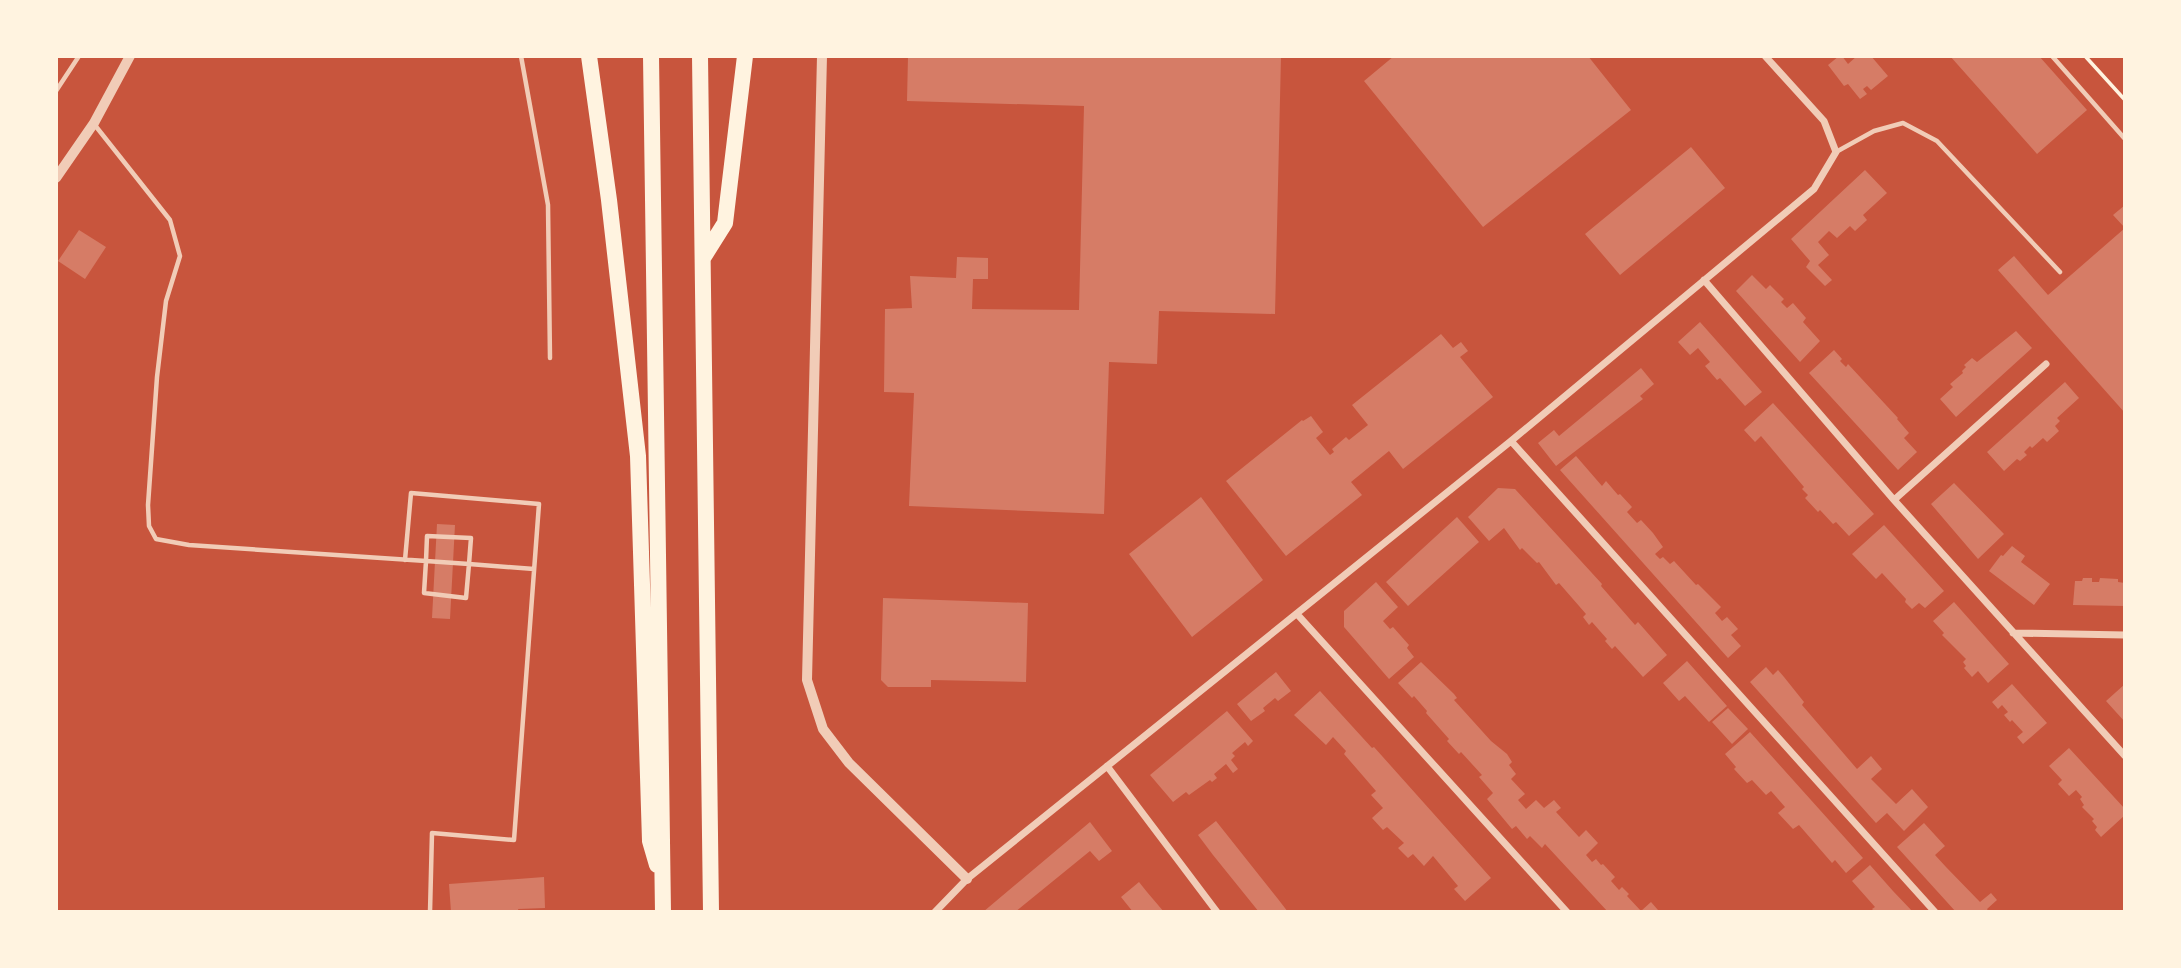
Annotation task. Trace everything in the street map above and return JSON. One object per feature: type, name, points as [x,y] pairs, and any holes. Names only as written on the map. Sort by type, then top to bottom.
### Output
[{"type":"highway","points":[[589,56],[609,200],[638,456],[650,841],[663,887]]},
{"type":"highway","points":[[651,56],[663,912]]},
{"type":"highway","points":[[700,56],[711,912]]},
{"type":"highway","points":[[703,258],[725,223],[745,56]]},
{"type":"street","points":[[58,171],[94,123],[130,56]]},
{"type":"street","points":[[822,56],[807,680],[823,729],[849,763],[967,879]]},
{"type":"street","points":[[934,912],[967,879],[1511,441],[1814,189],[1836,152],[1824,121],[1765,56]]},
{"type":"street","points":[[1704,280],[1894,500],[2125,756]]},
{"type":"street","points":[[1894,500],[2046,364]]},
{"type":"street","points":[[1511,441],[1935,912]]},
{"type":"street","points":[[1297,614],[1567,912]]},
{"type":"street","points":[[2013,633],[2125,635]]},
{"type":"street","points":[[1107,766],[1217,912]]},
{"type":"lane","points":[[56,91],[79,56]]},
{"type":"lane","points":[[521,56],[548,205],[550,358]]},
{"type":"lane","points":[[2052,56],[2125,139]]},
{"type":"lane","points":[[94,123],[170,220],[180,256],[166,302],[157,377],[148,505],[149,526],[156,539],[189,545],[534,569]]},
{"type":"lane","points":[[1836,152],[1874,131],[1903,123],[1937,141],[2060,272]]},
{"type":"lane","points":[[405,560],[411,493],[539,503],[514,840],[432,833],[430,912]]},
{"type":"lane","points":[[427,536],[471,538],[466,598],[424,593],[426,561],[427,536]]},
{"type":"path","points":[[2085,56],[2125,100]]},
{"type":"building","points":[[908,56],[1281,56],[1275,314],[1159,311],[1157,364],[1109,362],[1104,514],[909,506],[914,393],[884,392],[885,309],[912,308],[910,276],[956,278],[957,257],[988,258],[988,279],[973,279],[972,309],[1079,310],[1084,106],[907,101]]},
{"type":"building","points":[[1394,56],[1588,56],[1631,110],[1483,227],[1364,81]]},
{"type":"building","points":[[1839,56],[1848,64],[1857,56],[1871,56],[1888,76],[1871,90],[1867,86],[1863,89],[1867,94],[1860,99],[1848,84],[1844,86],[1828,65]]},
{"type":"building","points":[[1950,56],[2039,56],[2087,110],[2037,154]]},
{"type":"building","points":[[1691,147],[1725,188],[1620,275],[1585,234]]},
{"type":"building","points":[[1865,170],[1887,193],[1863,215],[1867,220],[1855,231],[1850,226],[1837,238],[1829,231],[1818,242],[1829,255],[1818,265],[1832,280],[1825,286],[1806,267],[1810,261],[1791,239]]},
{"type":"building","points":[[2125,205],[2125,228],[2113,215]]},
{"type":"building","points":[[2125,228],[2125,413],[1998,270],[2014,256],[2048,295]]},
{"type":"building","points":[[79,230],[106,247],[85,279],[58,261]]},
{"type":"building","points":[[1752,275],[1766,289],[1770,285],[1784,299],[1781,302],[1787,308],[1793,303],[1806,318],[1803,322],[1820,341],[1800,362],[1736,291]]},
{"type":"building","points":[[1700,322],[1762,392],[1745,406],[1720,378],[1717,380],[1705,366],[1710,362],[1698,348],[1690,355],[1678,342]]},
{"type":"building","points":[[2016,331],[2032,348],[1956,417],[1940,399],[1953,387],[1950,384],[1963,373],[1966,367],[1964,365],[1972,358],[1977,362]]},
{"type":"building","points":[[1441,334],[1453,348],[1461,342],[1468,351],[1460,357],[1493,397],[1403,469],[1389,451],[1351,482],[1362,495],[1286,556],[1226,481],[1302,420],[1311,416],[1323,432],[1316,438],[1330,455],[1334,452],[1332,449],[1346,437],[1349,440],[1368,425],[1352,405]]},
{"type":"building","points":[[1834,350],[1842,359],[1840,361],[1846,367],[1848,364],[1909,433],[1904,438],[1917,452],[1898,470],[1809,373]]},
{"type":"building","points":[[1641,368],[1654,384],[1640,396],[1643,399],[1556,466],[1538,443],[1554,430],[1559,436]]},
{"type":"building","points":[[2065,382],[2079,398],[2057,418],[2060,421],[2055,426],[2059,431],[2047,442],[2043,438],[2032,448],[2030,446],[2024,452],[2027,455],[2020,461],[2017,459],[2004,471],[1987,452]]},
{"type":"building","points":[[1773,403],[1874,514],[1849,536],[1805,498],[1808,495],[1802,489],[1804,487],[1761,436],[1755,442],[1744,430]]},
{"type":"building","points":[[1576,456],[1602,486],[1606,481],[1632,507],[1627,512],[1637,523],[1641,520],[1653,533],[1663,547],[1655,554],[1670,564],[1674,561],[1721,607],[1715,613],[1722,621],[1727,617],[1738,629],[1731,635],[1741,646],[1728,658],[1560,470]]},
{"type":"building","points":[[1954,483],[2004,534],[1978,559],[1931,504]]},
{"type":"building","points":[[1498,488],[1515,489],[1602,584],[1635,625],[1638,622],[1667,655],[1643,677],[1615,646],[1612,649],[1592,622],[1589,625],[1583,617],[1586,614],[1559,583],[1556,585],[1539,562],[1522,548],[1520,550],[1504,528],[1489,541],[1468,517]]},
{"type":"building","points":[[1201,497],[1263,580],[1192,637],[1129,554]]},
{"type":"building","points":[[1457,517],[1479,542],[1408,606],[1386,582]]},
{"type":"building","points":[[437,524],[455,525],[450,619],[432,618]]},
{"type":"building","points":[[1884,525],[1944,591],[1925,608],[1919,603],[1912,609],[1882,573],[1876,579],[1852,554]]},
{"type":"building","points":[[2012,546],[2025,556],[2021,562],[2050,584],[2034,605],[1989,571]]},
{"type":"building","points":[[2083,578],[2092,578],[2092,582],[2099,582],[2100,578],[2118,579],[2118,582],[2125,583],[2125,606],[2073,605],[2075,581],[2082,581]]},
{"type":"building","points":[[1376,582],[1398,607],[1383,621],[1390,629],[1393,627],[1409,645],[1407,648],[1414,657],[1389,679],[1344,627],[1344,611]]},
{"type":"building","points":[[883,598],[1028,603],[1026,682],[931,680],[931,687],[888,687],[881,680]]},
{"type":"building","points":[[1954,602],[2009,664],[1988,683],[1978,671],[1972,677],[1964,668],[1966,666],[1963,662],[1966,659],[1942,635],[1944,633],[1933,621]]},
{"type":"building","points":[[1687,661],[1727,706],[1709,722],[1685,696],[1679,701],[1663,683]]},
{"type":"building","points":[[1421,662],[1454,694],[1457,698],[1454,700],[1491,741],[1507,754],[1512,762],[1509,765],[1516,774],[1511,779],[1525,794],[1518,800],[1526,809],[1536,800],[1544,808],[1554,800],[1561,808],[1556,812],[1579,837],[1586,830],[1598,843],[1586,855],[1592,862],[1596,859],[1603,864],[1615,877],[1611,881],[1619,890],[1622,887],[1629,894],[1627,896],[1641,911],[1651,902],[1658,910],[1655,912],[1608,912],[1545,844],[1542,848],[1530,836],[1527,839],[1516,826],[1512,829],[1487,799],[1493,793],[1479,777],[1482,775],[1447,741],[1449,739],[1414,696],[1412,698],[1398,683]]},
{"type":"building","points":[[1766,667],[1773,675],[1778,670],[1804,702],[1802,705],[1857,769],[1871,756],[1882,769],[1871,779],[1896,804],[1912,789],[1928,807],[1904,831],[1887,813],[1876,823],[1750,682]]},
{"type":"building","points":[[1276,672],[1291,691],[1278,701],[1275,698],[1263,708],[1265,711],[1251,721],[1237,704]]},
{"type":"building","points":[[2012,684],[2047,723],[2023,744],[2017,737],[2023,732],[2004,715],[2008,712],[2002,705],[1998,709],[1992,702]]},
{"type":"building","points":[[2125,684],[2125,722],[2106,701]]},
{"type":"building","points":[[1320,691],[1491,878],[1465,901],[1454,889],[1458,886],[1433,856],[1424,866],[1413,854],[1408,858],[1398,848],[1404,843],[1387,827],[1383,830],[1372,818],[1383,808],[1371,795],[1376,791],[1344,754],[1346,751],[1333,737],[1326,745],[1294,715]]},
{"type":"building","points":[[1728,708],[1748,729],[1732,744],[1712,722]]},
{"type":"building","points":[[1227,711],[1253,741],[1248,746],[1245,742],[1232,753],[1235,756],[1231,760],[1238,769],[1233,773],[1226,764],[1214,774],[1217,778],[1212,782],[1210,780],[1189,795],[1186,792],[1173,802],[1150,775]]},
{"type":"building","points":[[1750,732],[1863,858],[1846,873],[1835,860],[1832,863],[1799,825],[1793,829],[1778,813],[1785,807],[1771,791],[1766,795],[1752,780],[1747,783],[1734,769],[1736,767],[1725,754]]},
{"type":"building","points":[[2069,748],[2125,809],[2125,815],[2101,837],[2095,830],[2097,827],[2092,821],[2094,819],[2082,807],[2082,797],[2076,790],[2069,796],[2058,784],[2062,780],[2049,766]]},
{"type":"building","points":[[1216,821],[1288,912],[1259,912],[1213,855],[1198,835]]},
{"type":"building","points":[[1090,822],[1112,851],[1099,861],[1090,851],[1015,912],[983,912]]},
{"type":"building","points":[[1924,823],[1945,846],[1935,855],[1946,867],[1980,902],[1991,893],[1997,900],[1987,909],[1989,912],[1956,912],[1897,847]]},
{"type":"building","points":[[1870,865],[1913,912],[1875,912],[1872,909],[1875,907],[1852,881]]},
{"type":"building","points":[[544,877],[545,908],[518,909],[519,912],[451,912],[449,884]]},
{"type":"building","points":[[1139,882],[1164,912],[1133,912],[1121,897]]}]
